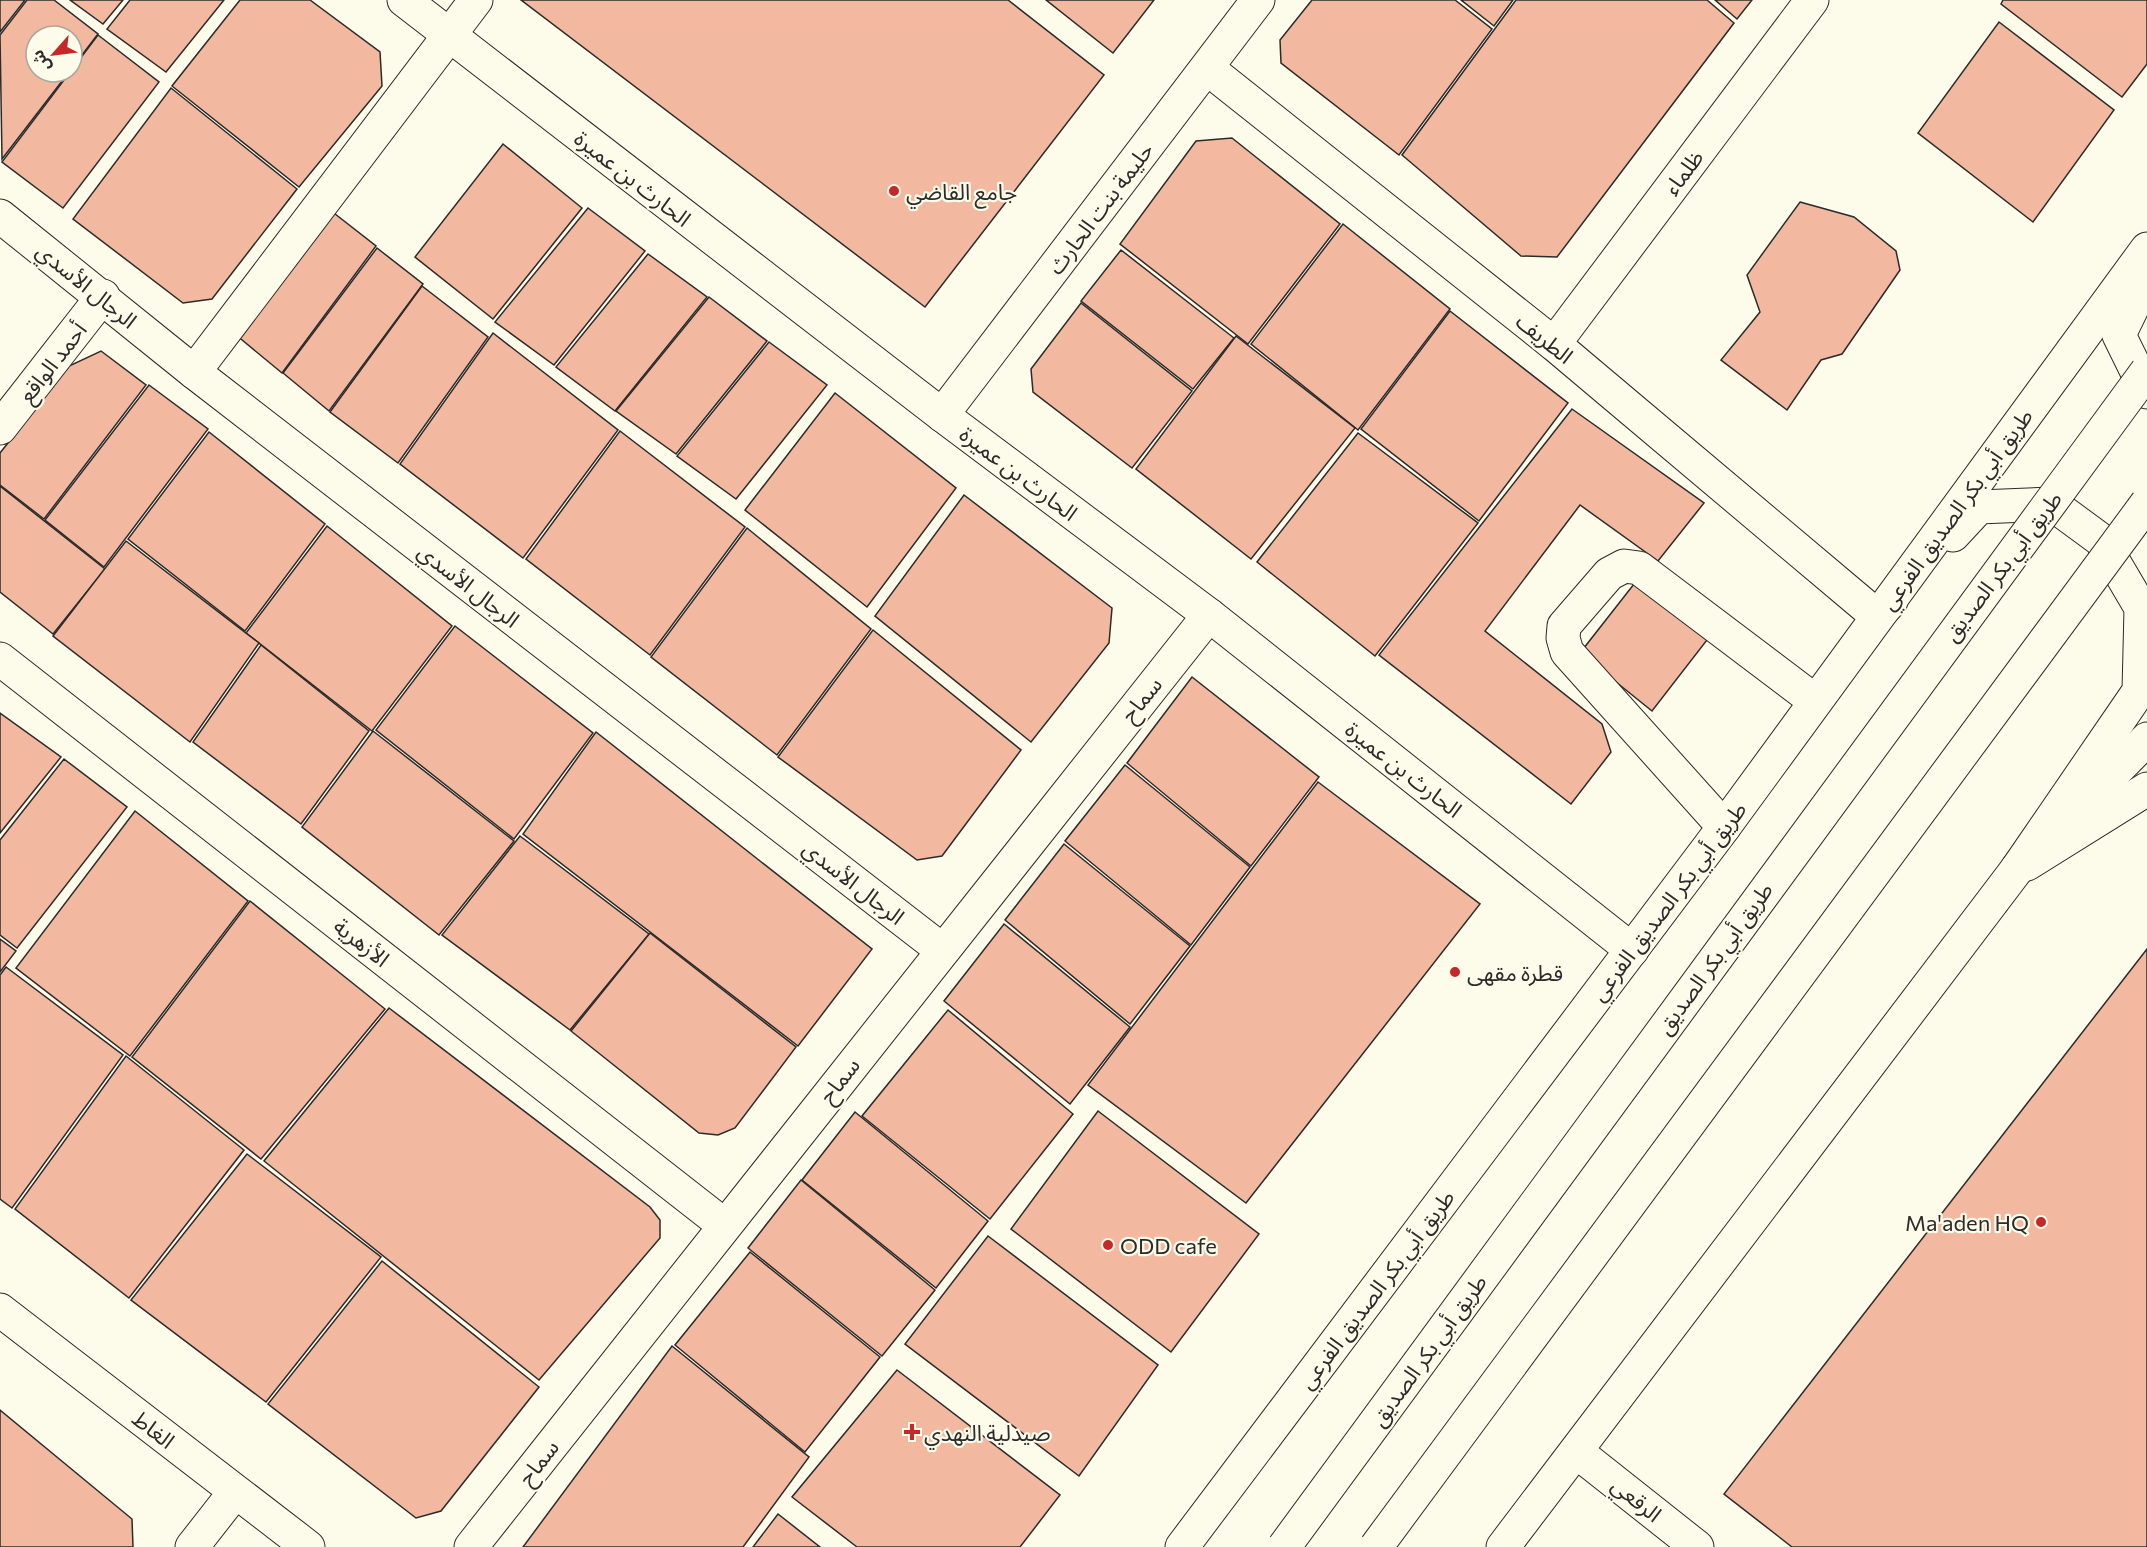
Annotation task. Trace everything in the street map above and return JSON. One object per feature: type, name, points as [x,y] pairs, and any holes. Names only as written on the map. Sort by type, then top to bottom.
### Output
[{"type":"street","name":"الحارث بن عميرة","points":[[404,0],[942,416],[1209,615],[1632,950]]},
{"type":"street","points":[[194,372],[476,0]]},
{"type":"street","name":"حليمة بنت الحارث","points":[[942,416],[1258,0]]},
{"type":"street","name":"ظلماء","points":[[1554,344],[1812,0]]},
{"type":"street","name":"الطريف","points":[[1207,68],[1554,344],[1877,616]]},
{"type":"street","name":"الرجال الأسدي","points":[[0,216],[103,296],[194,372],[942,950]]},
{"type":"street","name":"طريق أبي بكر الصديق الفرعي","points":[[1182,1547],[1724,827],[2147,249]]},
{"type":"street","points":[[2147,277],[2119,335],[2147,393]]},
{"type":"street","name":"أحمد الواقع","points":[[0,428],[103,296]]},
{"type":"street","name":"طريق أبي بكر الصديق","points":[[1284,1547],[2147,370]]},
{"type":"street","points":[[1376,1547],[2147,503]]},
{"type":"street","points":[[1503,1547],[2018,869],[2139,691],[2141,608],[2101,540],[2052,504],[1979,507],[1877,616]]},
{"type":"street","points":[[1724,827],[1567,652],[1563,638],[1564,626],[1609,574],[1624,566],[1639,568],[1815,701]]},
{"type":"street","name":"سماح","points":[[471,1547],[1209,615]]},
{"type":"street","name":"الأزهرية","points":[[0,659],[724,1225]]},
{"type":"street","points":[[2018,869],[2147,739]]},
{"type":"street","points":[[2018,869],[2147,789]]},
{"type":"street","name":"الغاط","points":[[0,1310],[308,1547]]},
{"type":"street","name":"الرقعي","points":[[1577,1452],[1697,1547]]},
{"type":"street","points":[[192,1547],[235,1492]]},
{"type":"building","points":[[0,0],[25,0],[0,32]]},
{"type":"building","points":[[27,0],[54,0],[98,34],[84,52],[84,24],[24,24],[24,84],[60,84],[2,159],[0,35]]},
{"type":"building","points":[[70,0],[123,0],[103,24]]},
{"type":"building","points":[[130,0],[224,0],[166,72],[107,29]]},
{"type":"building","points":[[240,0],[310,0],[380,52],[382,86],[299,187],[172,86]]},
{"type":"building","name":"جامع القاضي","points":[[521,0],[1008,0],[1104,75],[925,307]]},
{"type":"building","points":[[1046,0],[1154,0],[1113,53]]},
{"type":"building","points":[[1312,0],[1455,0],[1492,29],[1399,155],[1281,63],[1280,40]]},
{"type":"building","points":[[1461,0],[1513,0],[1494,26]]},
{"type":"building","points":[[1516,0],[1707,0],[1734,23],[1557,257],[1521,256],[1402,155]]},
{"type":"building","points":[[1715,0],[1752,0],[1737,19]]},
{"type":"building","points":[[2003,0],[2147,0],[2147,64],[2122,97],[2001,4]]},
{"type":"building","points":[[1999,22],[2114,110],[2033,222],[1918,133]]},
{"type":"building","points":[[98,35],[159,82],[63,208],[2,162],[61,84],[84,84],[84,54]]},
{"type":"building","points":[[171,88],[297,189],[212,299],[183,303],[73,219]]},
{"type":"building","points":[[1232,138],[1340,224],[1248,344],[1120,244],[1196,141]]},
{"type":"building","points":[[503,144],[582,208],[493,319],[415,257]]},
{"type":"building","points":[[1800,202],[1854,217],[1896,251],[1900,270],[1842,354],[1821,360],[1787,410],[1721,360],[1760,312],[1747,275]]},
{"type":"building","points":[[588,208],[645,251],[554,365],[495,322]]},
{"type":"building","points":[[330,210],[376,246],[282,373],[236,335]]},
{"type":"building","points":[[1343,224],[1450,309],[1358,430],[1251,344]]},
{"type":"building","points":[[377,248],[423,284],[329,411],[283,373]]},
{"type":"building","points":[[1121,250],[1234,338],[1193,389],[1081,301]]},
{"type":"building","points":[[648,254],[707,297],[615,411],[556,367]]},
{"type":"building","points":[[422,286],[488,337],[398,463],[330,412]]},
{"type":"building","points":[[709,297],[767,341],[676,454],[616,411]]},
{"type":"building","points":[[1081,303],[1192,391],[1132,468],[1033,392],[1031,369]]},
{"type":"building","points":[[1450,311],[1568,403],[1479,521],[1361,429]]},
{"type":"building","points":[[493,333],[618,430],[523,558],[400,464]]},
{"type":"building","points":[[1236,336],[1355,428],[1251,559],[1136,469]]},
{"type":"building","points":[[769,342],[827,385],[736,499],[677,456]]},
{"type":"building","points":[[101,351],[146,385],[44,519],[0,485],[0,453],[69,366]]},
{"type":"building","points":[[149,385],[208,429],[104,567],[45,520]]},
{"type":"building","points":[[835,393],[956,488],[867,607],[745,510]]},
{"type":"building","points":[[1572,409],[1704,503],[1658,561],[1580,505],[1485,631],[1602,724],[1611,752],[1571,804],[1379,655]]},
{"type":"building","points":[[620,431],[745,527],[650,655],[526,559]]},
{"type":"building","points":[[209,432],[325,524],[245,631],[128,539]]},
{"type":"building","points":[[1358,433],[1478,523],[1375,656],[1257,562]]},
{"type":"building","points":[[0,486],[105,569],[53,634],[0,592]]},
{"type":"building","points":[[964,495],[1112,608],[1109,643],[1031,742],[875,616]]},
{"type":"building","points":[[327,526],[452,626],[372,731],[246,633]]},
{"type":"building","points":[[747,528],[871,629],[777,755],[651,657]]},
{"type":"building","points":[[126,541],[259,643],[190,742],[53,636]]},
{"type":"building","points":[[1634,584],[1707,640],[1652,711],[1580,653]]},
{"type":"building","points":[[455,626],[593,733],[514,839],[376,730]]},
{"type":"building","points":[[873,630],[1021,750],[942,856],[917,860],[778,757]]},
{"type":"building","points":[[261,645],[369,731],[301,824],[193,742]]},
{"type":"building","points":[[1192,677],[1319,777],[1251,866],[1127,763]]},
{"type":"building","points":[[0,713],[61,757],[0,833]]},
{"type":"building","points":[[373,731],[514,841],[439,935],[302,827]]},
{"type":"building","points":[[596,732],[872,949],[798,1046],[523,834]]},
{"type":"building","points":[[64,759],[127,807],[17,948],[0,935],[0,840]]},
{"type":"building","points":[[1125,765],[1250,867],[1191,945],[1065,841]]},
{"type":"building","points":[[1318,782],[1480,904],[1246,1203],[1088,1085]]},
{"type":"building","points":[[135,811],[248,901],[130,1056],[16,968]]},
{"type":"building","points":[[520,836],[649,934],[570,1030],[442,935]]},
{"type":"building","points":[[1064,844],[1190,946],[1130,1024],[1005,920]]},
{"type":"building","points":[[250,901],[385,1009],[261,1159],[132,1057]]},
{"type":"building","points":[[1004,924],[1130,1027],[1070,1104],[944,1001]]},
{"type":"building","points":[[650,933],[796,1047],[735,1128],[718,1135],[699,1133],[571,1031]]},
{"type":"building","points":[[0,939],[16,951],[0,972]]},
{"type":"building","name":"Ma'aden HQ","points":[[2147,949],[2147,1547],[1792,1547],[1724,1494]]},
{"type":"building","points":[[6,967],[123,1055],[12,1208],[0,1199],[0,975]]},
{"type":"building","points":[[389,1008],[650,1207],[660,1220],[660,1238],[539,1380],[264,1161]]},
{"type":"building","points":[[948,1010],[1073,1114],[990,1219],[862,1116]]},
{"type":"building","points":[[126,1056],[244,1150],[129,1298],[15,1209]]},
{"type":"building","points":[[1098,1111],[1259,1234],[1171,1352],[1011,1229]]},
{"type":"building","points":[[855,1112],[988,1221],[936,1288],[802,1180]]},
{"type":"building","points":[[247,1154],[381,1257],[266,1402],[131,1300]]},
{"type":"building","points":[[801,1180],[935,1290],[882,1356],[748,1248]]},
{"type":"building","points":[[988,1236],[1158,1365],[1079,1476],[905,1344]]},
{"type":"building","points":[[750,1252],[880,1357],[805,1452],[675,1345]]},
{"type":"building","points":[[382,1261],[539,1387],[441,1511],[416,1518],[268,1404]]},
{"type":"building","points":[[672,1346],[809,1457],[743,1547],[523,1547]]},
{"type":"building","name":"صيدلية النهدي","points":[[897,1370],[1060,1495],[1020,1547],[857,1547],[792,1497]]},
{"type":"building","points":[[0,1410],[132,1519],[133,1547],[0,1547]]},
{"type":"building","points":[[778,1514],[820,1547],[753,1547]]},
{"type":"place","name":"جامع القاضي","points":[[894,191]]},
{"type":"place","name":"قطرة مقهى","points":[[1455,972]]},
{"type":"place","name":"Ma'aden HQ","points":[[2041,1222]]},
{"type":"place","name":"ODD cafe","points":[[1108,1245]]},
{"type":"place","name":"صيدلية النهدي","points":[[912,1432]]}]
